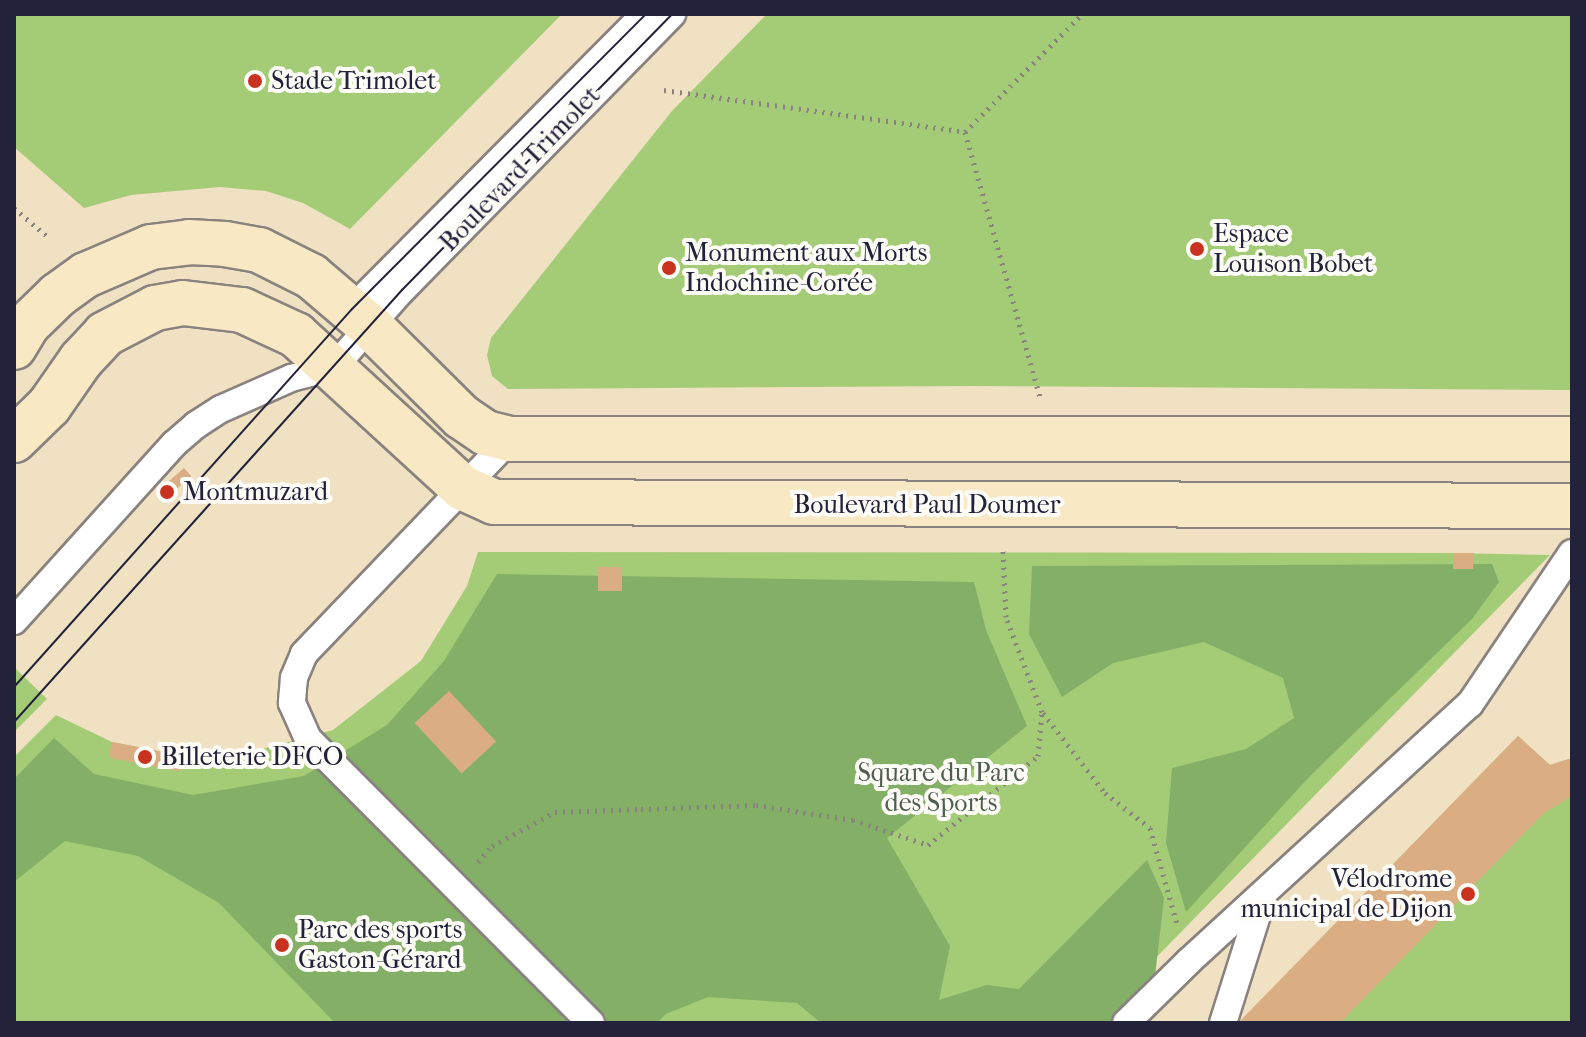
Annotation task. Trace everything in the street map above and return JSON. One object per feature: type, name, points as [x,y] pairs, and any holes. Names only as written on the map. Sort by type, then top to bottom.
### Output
[{"type":"main road","points":[[14,347],[27,325],[58,295],[86,275],[151,247],[189,242],[259,250],[283,259],[362,318],[462,417],[486,433],[510,439],[1572,439]]},
{"type":"main road","name":"Boulevard Paul Doumer","points":[[14,440],[49,406],[81,360],[105,334],[155,308],[183,303],[242,310],[296,335],[463,488],[479,498],[510,504],[1572,506]]},
{"type":"lane","name":"Boulevard Trimolet","points":[[362,318],[645,14]]},
{"type":"lane","name":"Boulevard Trimolet","points":[[362,318],[413,279],[672,14]]},
{"type":"lane","points":[[14,621],[174,444],[221,409],[291,378],[334,367],[362,318]]},
{"type":"lane","points":[[510,439],[304,654],[294,678],[292,703],[308,739],[591,1023]]},
{"type":"lane","points":[[1126,1023],[1188,962],[1470,704],[1572,553]]},
{"type":"lane","points":[[1223,1023],[1264,892]]},
{"type":"path","points":[[965,132],[1082,14]]},
{"type":"path","points":[[664,90],[965,132]]},
{"type":"path","points":[[965,132],[1053,439]]},
{"type":"path","points":[[14,208],[47,236]]},
{"type":"path","points":[[1001,505],[1006,617],[1042,712],[1105,793],[1150,828],[1188,962]]},
{"type":"path","points":[[456,886],[492,846],[555,812],[756,805],[853,820],[928,845],[1038,756],[1042,712]]},
{"type":"green space","name":"Stade Trimolet","points":[[14,14],[562,14],[350,229],[303,203],[266,191],[220,187],[131,195],[84,208],[14,147]]},
{"type":"green space","name":"Espace Louison Bobet","points":[[767,14],[1572,14],[1572,390],[970,386],[508,389],[492,376],[487,355],[491,338],[672,111]]},
{"type":"green space","name":"Square du Parc des Sports","points":[[478,552],[1550,555],[1092,1023],[14,1023],[14,757],[56,715],[112,742],[183,756],[235,756],[333,730],[421,661],[467,586]]},
{"type":"green space","points":[[1492,564],[1499,582],[1472,619],[1310,776],[1186,912],[1166,843],[1172,768],[1246,749],[1294,718],[1283,678],[1204,642],[1113,663],[1062,697],[1029,634],[1032,566]]},
{"type":"green space","points":[[497,574],[974,582],[986,630],[1027,726],[887,838],[950,946],[939,1000],[987,985],[1019,989],[1147,860],[1164,898],[1154,985],[1140,1023],[821,1023],[797,1003],[708,997],[666,1014],[657,1023],[335,1023],[219,903],[138,856],[65,841],[14,882],[14,779],[54,738],[94,774],[193,795],[304,776],[387,725],[444,661]]},
{"type":"green space","points":[[14,667],[47,699],[14,732]]},
{"type":"green space","name":"Vélodrome municipal de Dijon","points":[[1518,736],[1550,765],[1572,758],[1572,1023],[1239,1023]]},
{"type":"building","points":[[184,468],[191,476],[171,494],[164,486]]},
{"type":"building","points":[[1453,553],[1473,553],[1473,569],[1453,569]]},
{"type":"building","points":[[598,567],[622,567],[622,591],[598,591]]},
{"type":"building","points":[[449,691],[496,741],[462,774],[415,723]]},
{"type":"building","points":[[1518,736],[1550,765],[1572,758],[1572,796],[1544,813],[1340,1023],[1238,1023]]},
{"type":"building","name":"Billeterie DFCO","points":[[112,742],[182,756],[179,771],[109,758]]},
{"type":"tram line","points":[[14,687],[352,309],[646,14]]},
{"type":"tram line","points":[[14,722],[402,290],[672,14]]},
{"type":"place","name":"Stade Trimolet","points":[[255,81]]},
{"type":"place","name":"Espace Louison Bobet","points":[[1197,249]]},
{"type":"place","name":"Monument aux Morts Indochine-Corée","points":[[669,268]]},
{"type":"place","name":"Montmuzard","points":[[167,492]]},
{"type":"place","name":"Billeterie DFCO","points":[[145,757]]},
{"type":"place","name":"Vélodrome municipal de Dijon","points":[[1468,894]]},
{"type":"place","name":"Parc des sports Gaston-Gérard","points":[[282,945]]}]
